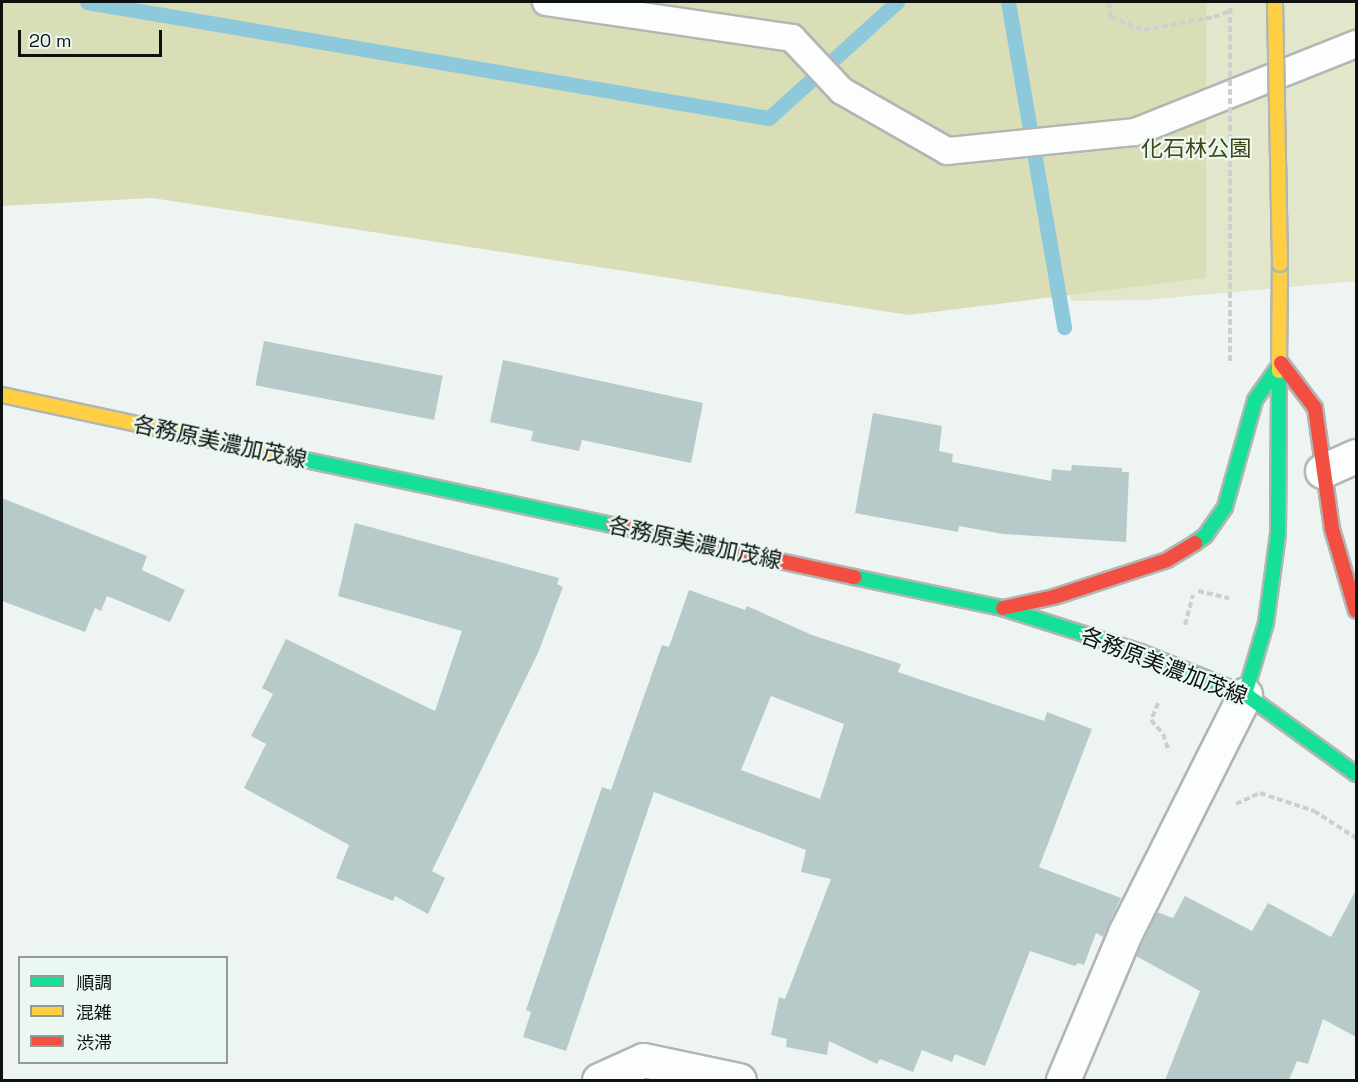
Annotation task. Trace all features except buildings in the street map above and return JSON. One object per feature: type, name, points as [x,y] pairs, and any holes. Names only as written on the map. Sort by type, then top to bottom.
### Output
[{"type":"main road","points":[[1245,694],[1266,623],[1278,534],[1281,363],[1275,2]]},
{"type":"main road","points":[[1281,363],[1315,408],[1322,471],[1332,529],[1356,611]]},
{"type":"main road","points":[[1002,608],[1054,597],[1167,560],[1205,536],[1225,507],[1255,400],[1281,363]]},
{"type":"main road","name":"各務原美濃加茂線","points":[[2,395],[1002,608],[1141,652],[1245,694],[1356,774]]},
{"type":"street","points":[[1322,471],[1356,456]]},
{"type":"street","points":[[1063,1080],[1125,933],[1245,694]]},
{"type":"street","points":[[599,1080],[643,1060],[739,1080]]},
{"type":"lane","points":[[546,2],[792,39],[842,91],[947,151],[1135,132],[1356,44]]},
{"type":"path","points":[[1109,2],[1111,17],[1144,30],[1214,17],[1244,5]]},
{"type":"path","points":[[1230,2],[1230,272]]},
{"type":"path","points":[[1184,633],[1194,591],[1238,600]]},
{"type":"path","points":[[1160,698],[1151,720],[1163,734],[1169,751],[1167,759]]},
{"type":"path","points":[[1227,801],[1237,805],[1260,793],[1314,811],[1356,838]]},
{"type":"green space","points":[[2,2],[1206,2],[1206,278],[909,315],[152,198],[2,206]]},
{"type":"green space","name":"化石林公園","points":[[1021,2],[1356,2],[1356,281],[1145,300],[1071,301]]},
{"type":"waterway","points":[[87,2],[769,118],[897,2]]},
{"type":"waterway","points":[[1008,2],[1064,327]]},
{"type":"traffic: fast","points":[[1195,543],[1205,536],[1225,507],[1255,400],[1281,363]]},
{"type":"traffic: fast","points":[[1245,694],[1266,623],[1278,534],[1279,371]]},
{"type":"traffic: fast","points":[[292,457],[613,525]]},
{"type":"traffic: fast","points":[[854,577],[1002,608],[1141,652],[1245,694],[1356,774]]},
{"type":"traffic: slow","points":[[1275,2],[1280,264]]},
{"type":"traffic: slow","points":[[1279,371],[1280,264]]},
{"type":"traffic: slow","points":[[2,395],[292,457]]},
{"type":"traffic: jam","points":[[1281,363],[1315,408],[1332,529],[1356,611]]},
{"type":"traffic: jam","points":[[613,525],[854,577]]},
{"type":"traffic: jam","points":[[1003,608],[1054,597],[1167,560],[1195,543]]}]
